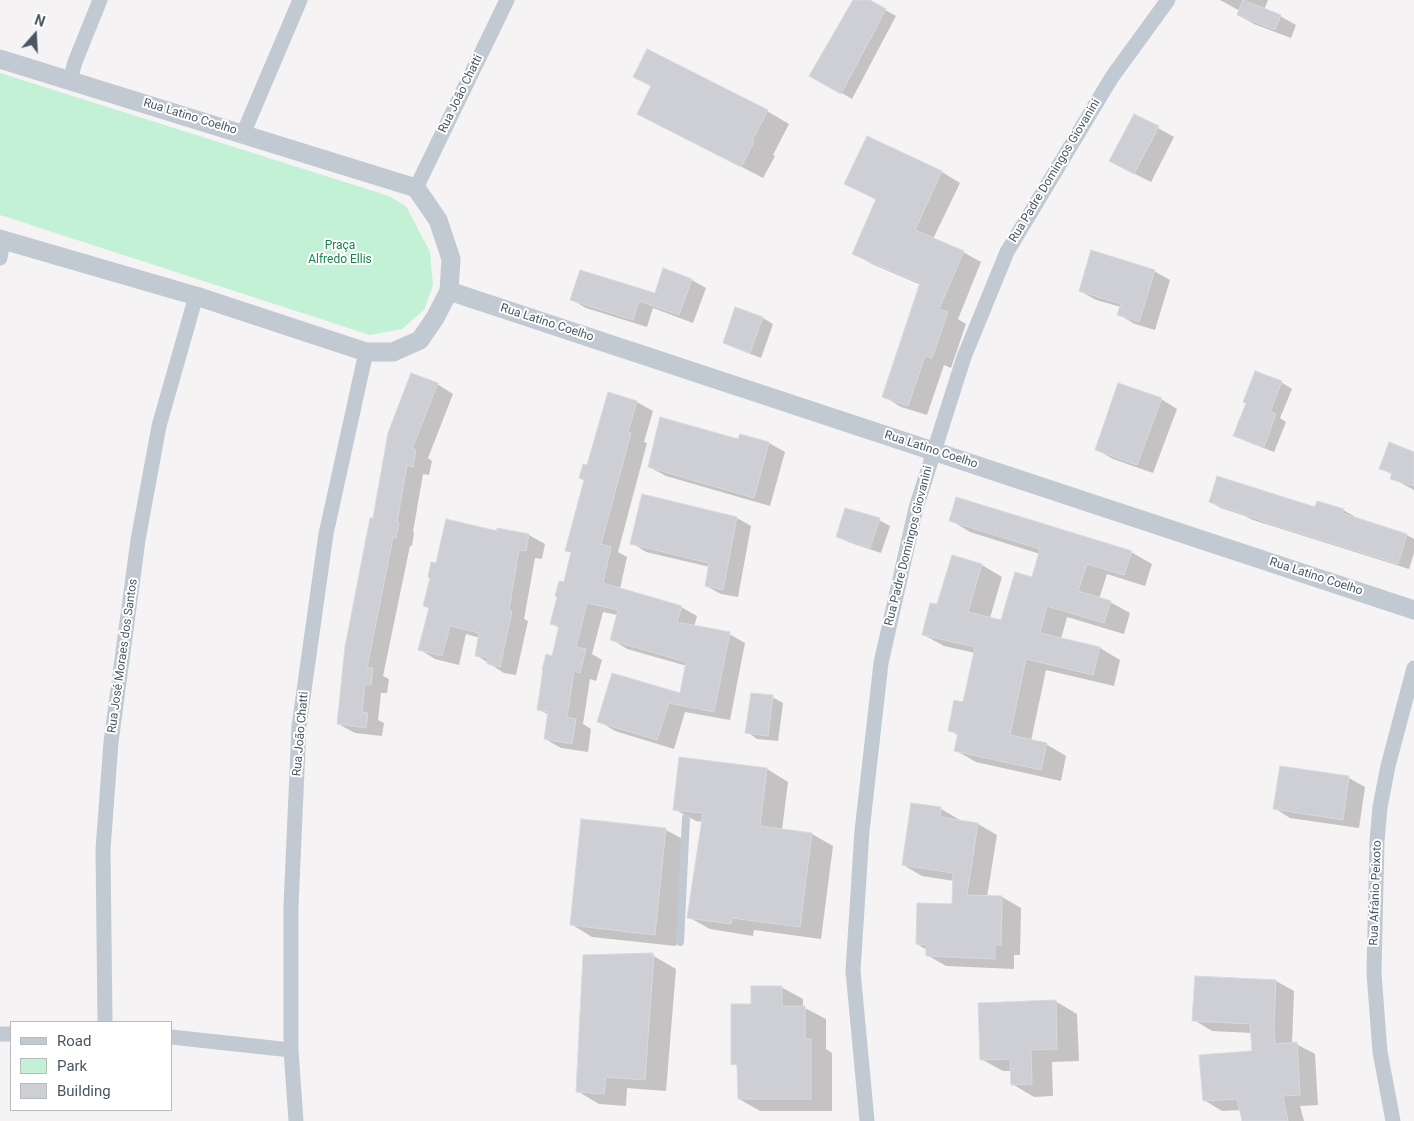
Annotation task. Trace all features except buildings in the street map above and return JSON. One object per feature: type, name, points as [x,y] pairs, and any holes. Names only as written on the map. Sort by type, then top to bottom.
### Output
[{"type":"street","points":[[70,80],[75,62],[100,0]]},
{"type":"street","points":[[243,134],[300,0]]},
{"type":"street","name":"Rua João Chatti","points":[[416,188],[507,0]]},
{"type":"street","name":"Rua Padre Domingos Giovanini","points":[[868,1121],[853,971],[864,806],[881,663],[916,508],[964,356],[1007,252],[1112,77],[1168,0]]},
{"type":"street","name":"Rua Latino Coelho","points":[[0,59],[416,188]]},
{"type":"street","points":[[1,246],[196,296],[366,352],[393,352],[420,340],[435,318],[449,291],[451,259],[438,220],[416,188]]},
{"type":"street","name":"Rua Latino Coelho","points":[[449,291],[1414,610]]},
{"type":"street","name":"Rua José Moraes dos Santos","points":[[105,1021],[103,849],[111,742],[138,540],[159,426],[196,296]]},
{"type":"street","name":"Rua João Chatti","points":[[296,1121],[291,1050],[291,906],[299,726],[326,534],[366,352]]},
{"type":"street","name":"Rua Afrânio Peixoto","points":[[1393,1121],[1380,1052],[1374,973],[1377,841],[1380,807],[1388,766],[1414,668]]},
{"type":"street","points":[[172,1037],[291,1050]]},
{"type":"lane","points":[[680,942],[686,818]]},
{"type":"green space","name":"Praça Alfredo Ellis","points":[[0,73],[389,196],[406,206],[430,252],[433,285],[424,310],[402,329],[370,335],[0,215]]}]
